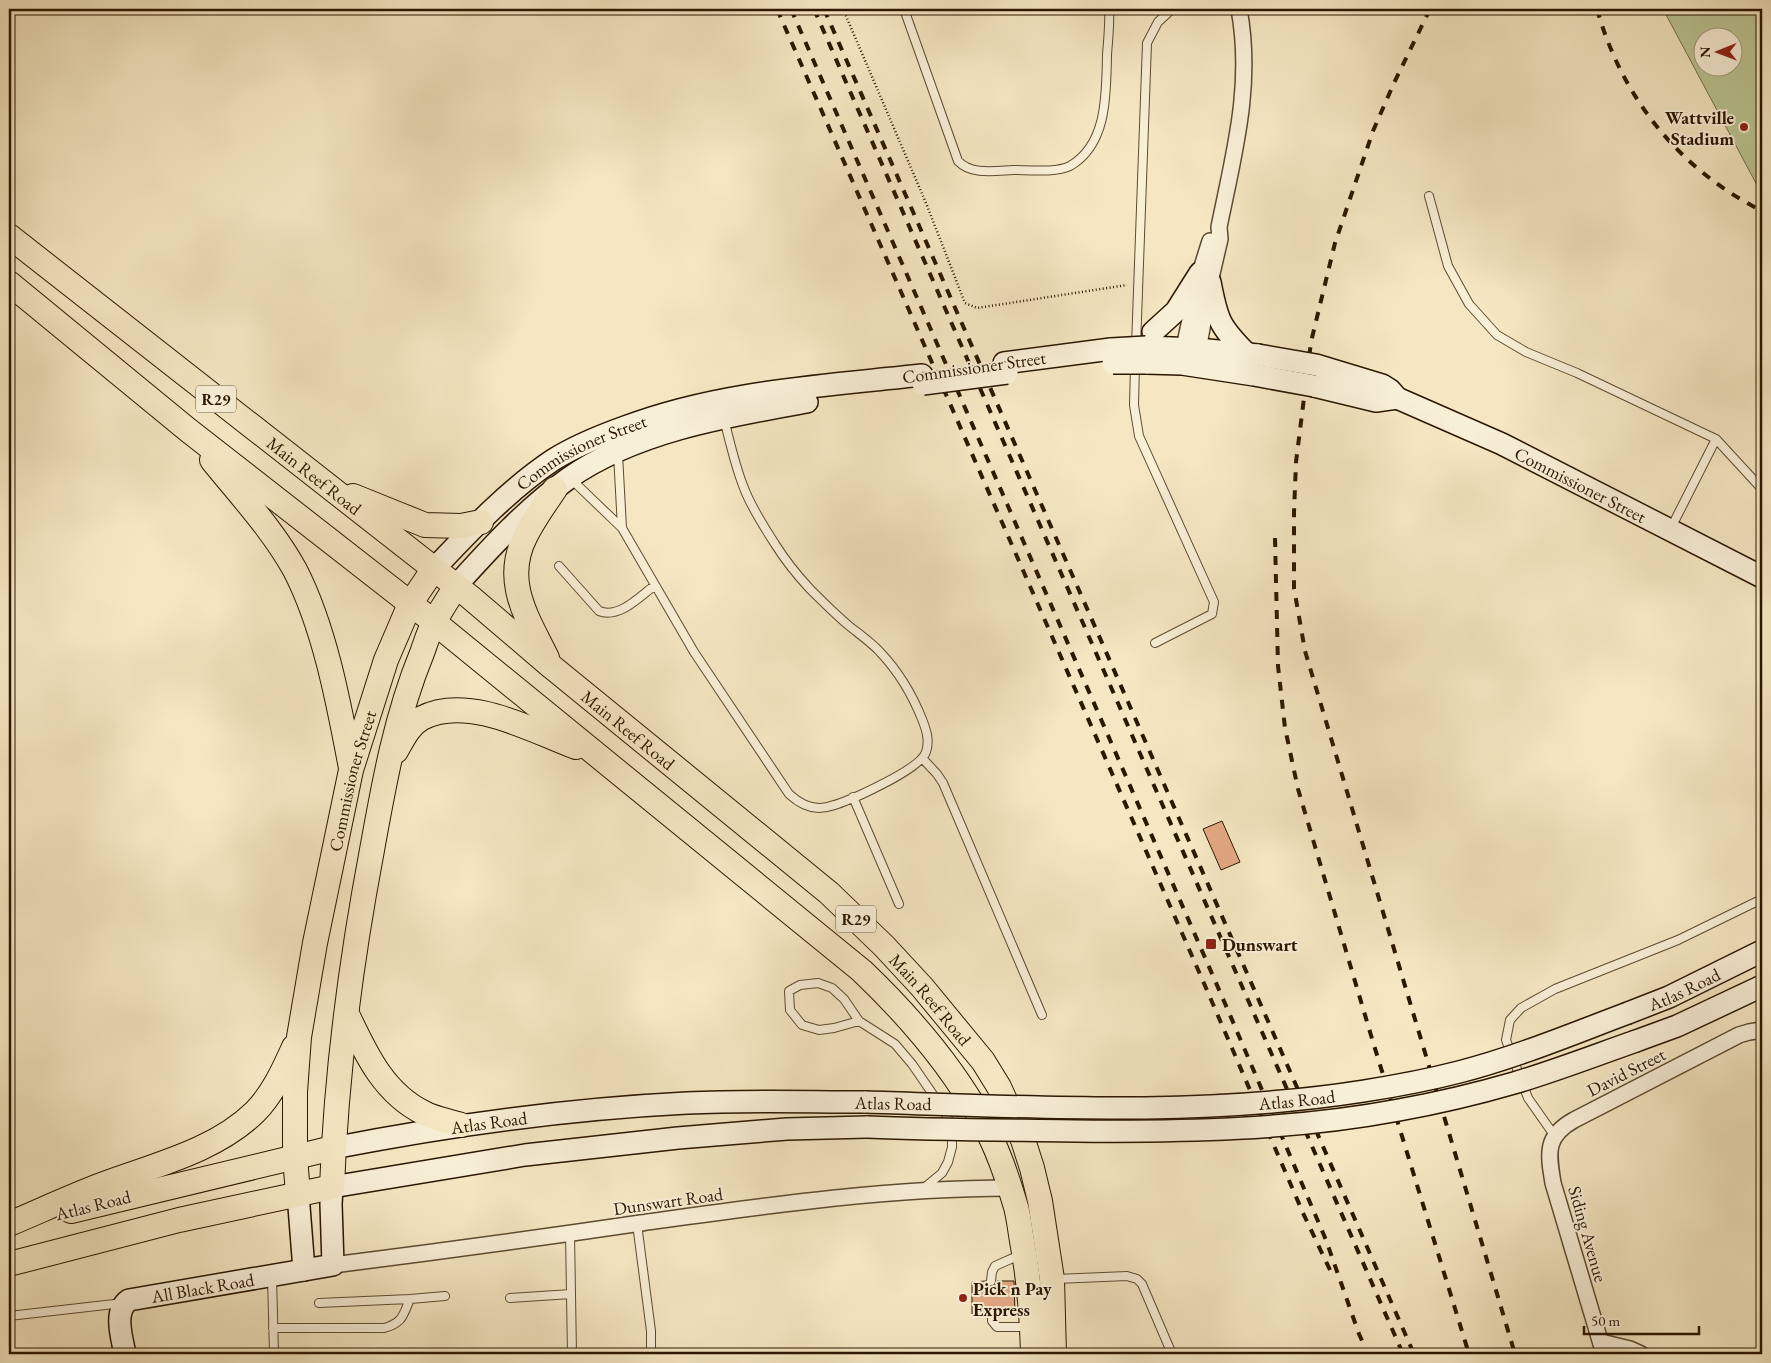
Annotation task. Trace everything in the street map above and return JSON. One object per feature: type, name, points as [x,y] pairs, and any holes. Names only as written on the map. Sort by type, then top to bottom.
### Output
[{"type":"main road","name":"Main Reef Road","points":[[9,236],[433,570],[456,586],[830,894],[884,946],[922,987],[983,1061],[999,1087],[1023,1140],[1040,1201],[1036,1251],[1054,1354]]},
{"type":"main road","points":[[1133,350],[1176,311],[1205,278]]},
{"type":"main road","points":[[1205,278],[1221,324],[1253,361]]},
{"type":"main road","name":"Main Reef Road","points":[[9,283],[188,430],[434,622],[862,971],[898,1005],[957,1080],[982,1119],[999,1156],[1016,1209],[1036,1251]]},
{"type":"main road","name":"Commissioner Street","points":[[298,1194],[295,1157],[295,1092],[299,1037],[315,943],[352,770],[386,660],[410,604],[433,570],[481,522],[530,478],[554,460],[593,439],[680,408],[722,408],[1133,350],[1253,361],[1316,364],[1382,385],[1397,398],[1502,444],[1762,577]]},
{"type":"main road","name":"Commissioner Street","points":[[1253,361],[1314,386],[1376,401],[1397,398]]},
{"type":"main road","name":"Commissioner Street","points":[[332,1187],[346,1012],[361,907],[399,718],[410,682],[434,622],[456,586],[519,519],[563,484],[618,452],[722,408]]},
{"type":"main road","points":[[188,430],[263,522],[295,571],[322,641],[352,770]]},
{"type":"main road","points":[[320,481],[425,525],[461,526],[481,522]]},
{"type":"main road","points":[[552,667],[519,599],[515,574],[516,559],[526,534],[563,484]]},
{"type":"main road","points":[[388,766],[406,732],[420,719],[450,710],[469,711],[495,716],[592,752]]},
{"type":"main road","name":"Atlas Road","points":[[9,1225],[334,1148],[461,1125],[582,1111],[688,1103],[866,1102],[1070,1108],[1203,1107],[1289,1101],[1395,1086],[1458,1073],[1509,1058],[1669,996],[1762,951]]},
{"type":"main road","name":"Atlas Road","points":[[9,1264],[179,1220],[298,1194],[525,1154],[787,1129],[867,1127],[946,1130],[1152,1131],[1263,1127],[1344,1119],[1436,1102],[1516,1082],[1677,1026],[1762,986]]},
{"type":"main road","points":[[346,1012],[364,1051],[379,1074],[395,1093],[410,1106],[426,1114],[461,1125]]},
{"type":"main road","points":[[9,1225],[101,1186],[208,1145],[235,1129],[256,1111],[271,1092],[299,1037]]},
{"type":"main road","points":[[332,1187],[334,1265]]},
{"type":"main road","points":[[298,1194],[304,1270]]},
{"type":"main road","name":"All Black Road","points":[[125,1303],[134,1298],[334,1265]]},
{"type":"main road","name":"Main Reef Road","points":[[1033,1354],[1032,1327],[1040,1280]]},
{"type":"main road","points":[[124,1354],[120,1312],[125,1303]]},
{"type":"street","points":[[1190,356],[1212,236],[1219,227],[1240,120],[1245,54],[1239,9]]},
{"type":"street","name":"David Street","points":[[1554,1135],[1569,1122],[1730,1040],[1749,1032],[1762,1030]]},
{"type":"street","name":"Siding Avenue","points":[[1554,1135],[1550,1158],[1554,1183],[1602,1348]]},
{"type":"street","name":"Dunswart Road","points":[[334,1265],[466,1249],[772,1204],[921,1191],[1010,1188]]},
{"type":"street","points":[[1602,1348],[1630,1349],[1640,1354]]},
{"type":"lane","points":[[904,9],[958,160],[963,166],[980,171],[1052,170],[1069,167],[1088,152],[1100,126],[1105,100],[1109,9]]},
{"type":"lane","points":[[1155,643],[1212,614],[1214,602],[1139,436],[1134,405],[1147,44],[1158,22],[1172,9]]},
{"type":"lane","points":[[1429,196],[1448,266],[1469,304],[1497,335],[1526,352],[1577,373],[1716,440],[1762,489]]},
{"type":"lane","points":[[563,484],[622,528],[694,652],[789,794],[805,806],[823,808],[833,807],[873,789],[923,759],[927,750],[927,732],[920,713],[903,680],[879,650],[844,622],[810,589],[789,565],[775,544],[744,490],[722,408]]},
{"type":"lane","points":[[1670,529],[1716,440]]},
{"type":"lane","points":[[618,452],[622,528]]},
{"type":"lane","points":[[559,566],[599,611],[605,613],[620,610],[654,586]]},
{"type":"lane","points":[[923,759],[943,783],[1042,1015]]},
{"type":"lane","points":[[853,797],[899,904]]},
{"type":"lane","points":[[1554,1135],[1528,1098],[1506,1040],[1510,1020],[1520,1008],[1555,989],[1678,940],[1762,900]]},
{"type":"lane","points":[[859,1021],[819,1030],[802,1025],[790,1010],[790,991],[800,985],[818,983],[832,988],[844,999],[859,1021],[895,1044],[912,1064],[945,1112],[952,1128],[952,1147],[948,1162],[942,1173],[921,1191]]},
{"type":"lane","points":[[637,1224],[651,1331],[652,1354]]},
{"type":"lane","points":[[570,1234],[572,1354]]},
{"type":"lane","points":[[991,1281],[995,1266],[1036,1251]]},
{"type":"lane","points":[[272,1275],[274,1354]]},
{"type":"lane","points":[[1040,1280],[1127,1276],[1137,1279],[1142,1284],[1172,1354]]},
{"type":"lane","points":[[510,1298],[571,1294]]},
{"type":"lane","points":[[319,1303],[445,1296]]},
{"type":"lane","points":[[273,1328],[384,1328],[395,1325],[401,1320],[410,1299]]},
{"type":"lane","points":[[9,1316],[125,1303]]},
{"type":"lane","points":[[992,1313],[992,1321],[997,1327],[1032,1327]]},
{"type":"path","points":[[843,9],[926,203],[965,303],[977,308],[1139,283]]},
{"type":"green space","name":"Wattville Stadium","points":[[1663,9],[1762,9],[1762,189],[1758,187],[1700,78],[1744,78],[1744,28],[1694,28],[1694,67]]},
{"type":"building","points":[[1222,821],[1240,862],[1221,870],[1203,829]]},
{"type":"building","points":[[986,1281],[987,1285],[991,1287],[997,1281],[1014,1281],[1015,1313],[998,1313],[992,1307],[986,1313],[972,1314],[972,1282]]},
{"type":"railway","points":[[777,9],[1303,1213],[1330,1270]]},
{"type":"railway","points":[[791,9],[1227,1008],[1326,1240],[1359,1334],[1368,1354]]},
{"type":"railway","points":[[814,9],[1403,1354]]},
{"type":"railway","points":[[824,9],[1414,1354]]},
{"type":"railway","points":[[1430,9],[1373,131],[1335,243],[1311,342],[1296,462],[1294,588],[1305,651],[1515,1354]]},
{"type":"railway","points":[[1597,9],[1608,42],[1622,72],[1638,101],[1658,128],[1680,152],[1705,174],[1732,194],[1762,211]]},
{"type":"railway","points":[[1275,538],[1278,666],[1285,728],[1298,789],[1373,1042],[1469,1354]]},
{"type":"place","name":"Wattville Stadium","points":[[1744,127]]},
{"type":"place","name":"Dunswart","points":[[1211,944]]},
{"type":"place","name":"Pick n Pay Express","points":[[963,1298]]}]
